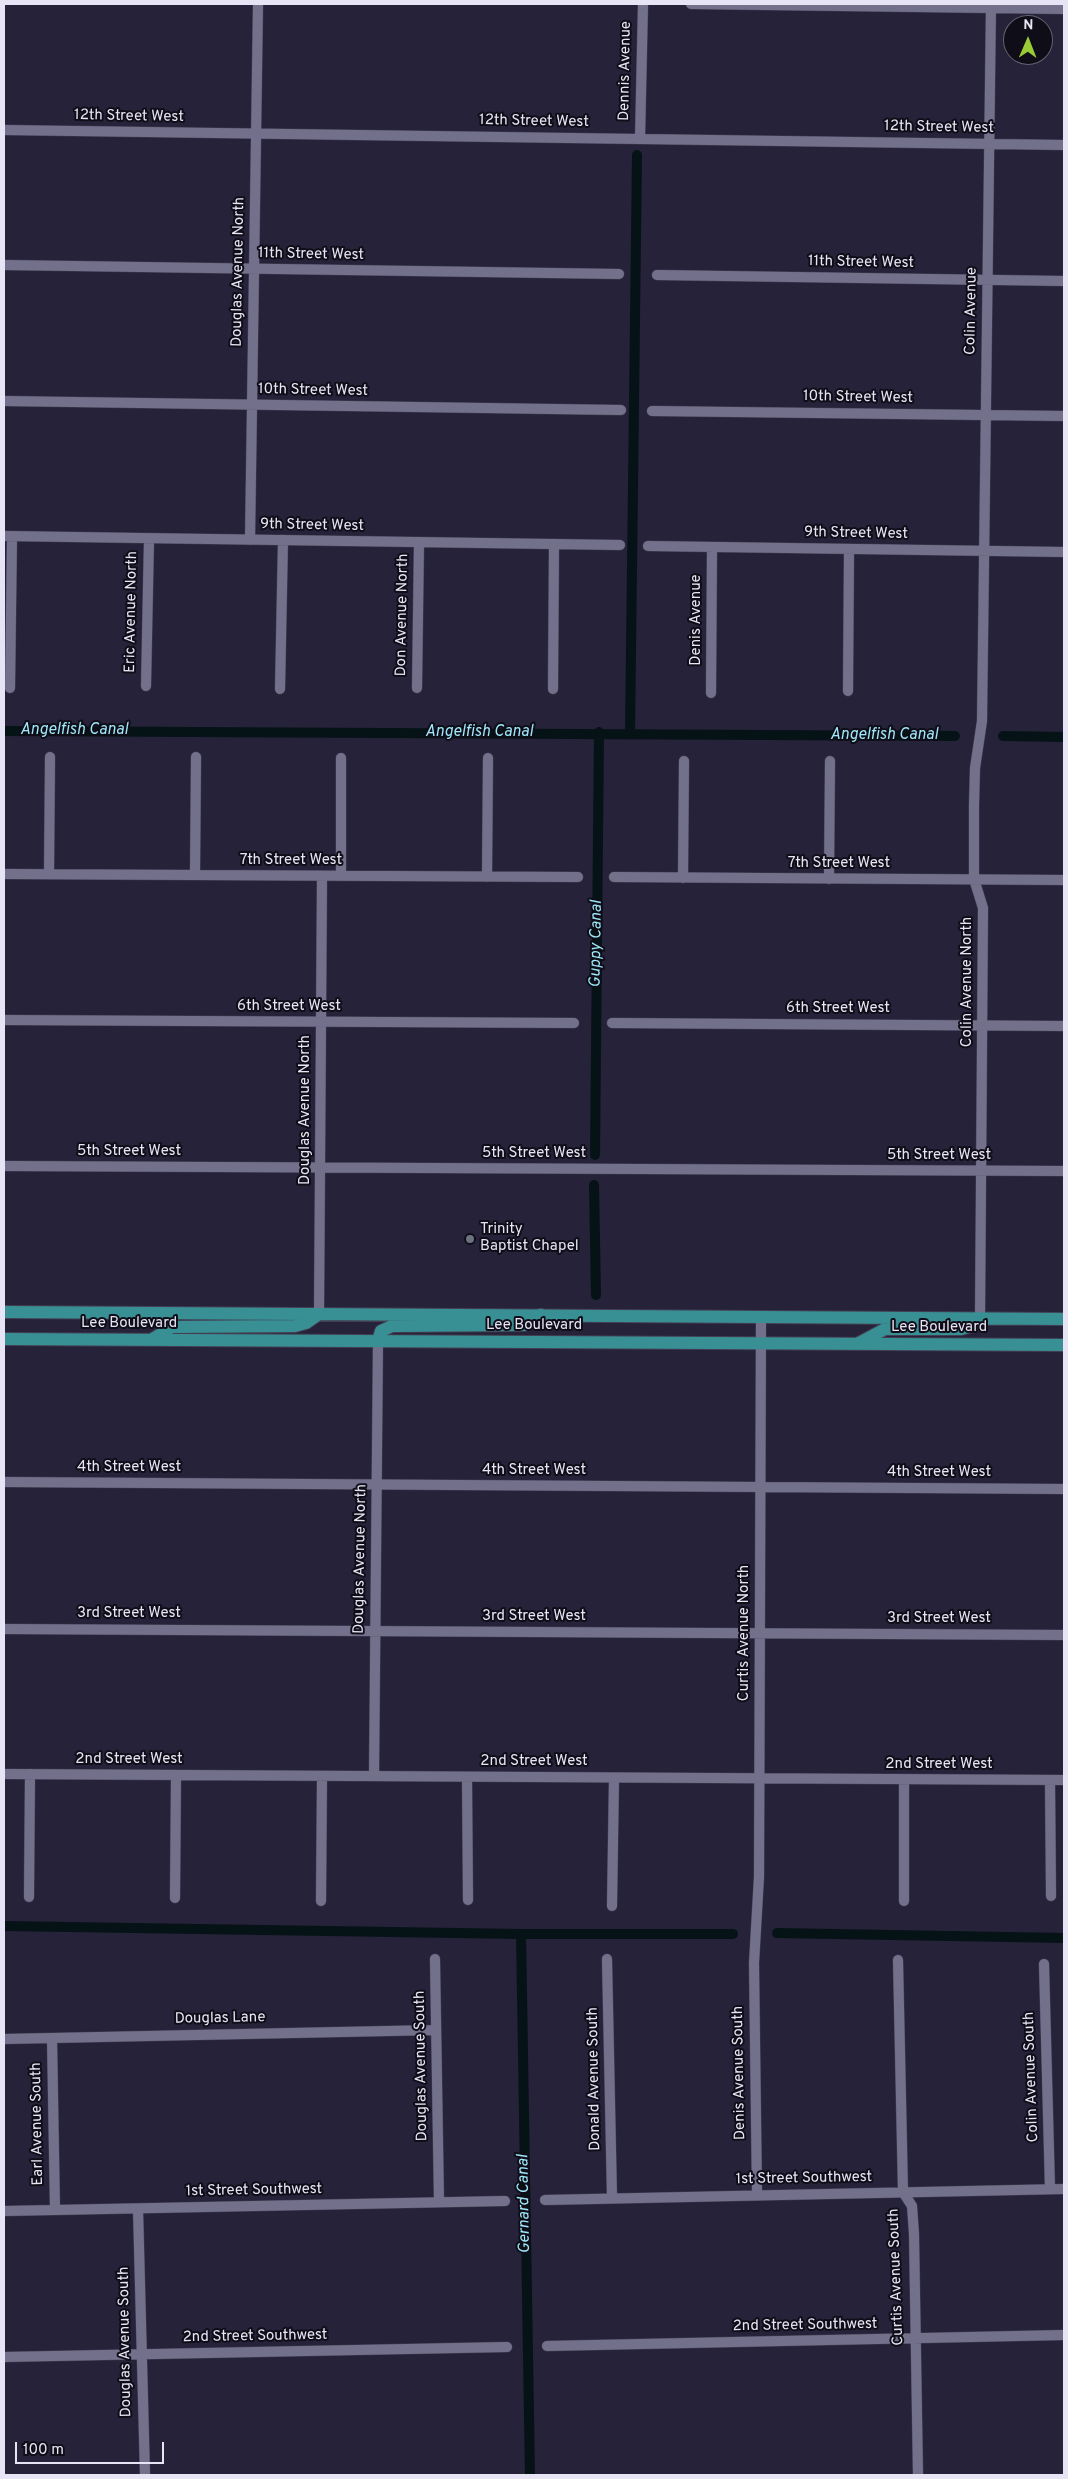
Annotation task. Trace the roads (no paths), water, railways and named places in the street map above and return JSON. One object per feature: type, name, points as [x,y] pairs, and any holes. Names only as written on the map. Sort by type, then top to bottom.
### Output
[{"type":"main road","name":"Lee Boulevard","points":[[4,1312],[1064,1318]]},
{"type":"main road","points":[[151,1340],[172,1327],[295,1326],[306,1323],[319,1314]]},
{"type":"main road","points":[[378,1341],[381,1331],[392,1326],[524,1325],[541,1315]]},
{"type":"main road","points":[[857,1344],[885,1330],[961,1329],[972,1326],[980,1318]]},
{"type":"main road","name":"Lee Boulevard","points":[[4,1339],[1064,1345]]},
{"type":"street","name":"Douglas Avenue North","points":[[250,540],[258,4]]},
{"type":"street","name":"Dennis Avenue","points":[[640,139],[643,4]]},
{"type":"street","points":[[691,4],[991,6],[1064,9]]},
{"type":"street","name":"Colin Avenue","points":[[984,618],[983,551],[991,6]]},
{"type":"street","name":"12th Street West","points":[[4,130],[1064,145]]},
{"type":"street","name":"11th Street West","points":[[4,265],[618,274]]},
{"type":"street","name":"11th Street West","points":[[657,275],[1064,281]]},
{"type":"street","name":"10th Street West","points":[[4,401],[622,410]]},
{"type":"street","name":"10th Street West","points":[[652,411],[1064,416]]},
{"type":"street","points":[[8,536],[10,688]]},
{"type":"street","name":"9th Street West","points":[[8,536],[620,546]]},
{"type":"street","name":"Eric Avenue North","points":[[146,686],[149,539]]},
{"type":"street","points":[[280,689],[283,540]]},
{"type":"street","name":"Don Avenue North","points":[[417,688],[419,542]]},
{"type":"street","points":[[553,689],[554,544]]},
{"type":"street","name":"9th Street West","points":[[648,546],[1064,552]]},
{"type":"street","name":"Denis Avenue","points":[[712,547],[712,693]]},
{"type":"street","points":[[848,691],[849,549]]},
{"type":"street","name":"Colin Avenue North","points":[[980,1318],[983,908],[974,879],[975,768],[982,721],[984,618]]},
{"type":"street","points":[[49,874],[50,757]]},
{"type":"street","points":[[195,875],[196,757]]},
{"type":"street","points":[[341,758],[341,876]]},
{"type":"street","points":[[486,876],[488,758]]},
{"type":"street","points":[[683,878],[684,761]]},
{"type":"street","points":[[829,879],[830,761]]},
{"type":"street","name":"7th Street West","points":[[4,874],[578,878]]},
{"type":"street","name":"Douglas Avenue North","points":[[319,1314],[322,876]]},
{"type":"street","name":"7th Street West","points":[[614,878],[1064,880]]},
{"type":"street","name":"6th Street West","points":[[4,1020],[574,1023]]},
{"type":"street","name":"6th Street West","points":[[612,1022],[1064,1026]]},
{"type":"street","name":"5th Street West","points":[[4,1166],[1064,1171]]},
{"type":"street","name":"Curtis Avenue North","points":[[755,1950],[759,1877],[762,1487],[761,1316]]},
{"type":"street","name":"Douglas Avenue North","points":[[374,1776],[378,1341]]},
{"type":"street","name":"4th Street West","points":[[4,1482],[1064,1489]]},
{"type":"street","name":"3rd Street West","points":[[4,1629],[1064,1635]]},
{"type":"street","name":"2nd Street West","points":[[4,1774],[1064,1780]]},
{"type":"street","points":[[29,1897],[30,1774]]},
{"type":"street","points":[[175,1898],[176,1775]]},
{"type":"street","points":[[321,1901],[322,1776]]},
{"type":"street","points":[[467,1777],[468,1900]]},
{"type":"street","points":[[612,1906],[614,1778]]},
{"type":"street","points":[[904,1780],[904,1901]]},
{"type":"street","points":[[1050,1780],[1051,1896]]},
{"type":"street","name":"Denis Avenue South","points":[[755,1950],[757,2196]]},
{"type":"street","name":"Douglas Avenue South","points":[[435,1959],[439,2202]]},
{"type":"street","name":"Donald Avenue South","points":[[607,1960],[612,2198]]},
{"type":"street","name":"Curtis Avenue South","points":[[898,1960],[904,2192],[912,2206],[918,2475]]},
{"type":"street","name":"Colin Avenue South","points":[[1044,1964],[1050,2189]]},
{"type":"street","name":"Douglas Lane","points":[[4,2039],[436,2030]]},
{"type":"street","name":"Earl Avenue South","points":[[52,2038],[55,2210]]},
{"type":"street","name":"1st Street Southwest","points":[[545,2200],[1064,2189]]},
{"type":"street","name":"1st Street Southwest","points":[[4,2211],[505,2201]]},
{"type":"street","name":"Douglas Avenue South","points":[[138,2208],[144,2475]]},
{"type":"street","name":"2nd Street Southwest","points":[[547,2346],[1064,2335]]},
{"type":"street","name":"2nd Street Southwest","points":[[4,2356],[507,2347]]},
{"type":"waterway","points":[[630,733],[637,155]]},
{"type":"waterway","name":"Angelfish Canal","points":[[4,731],[955,736]]},
{"type":"waterway","name":"Guppy Canal","points":[[595,1155],[599,732]]},
{"type":"waterway","name":"Angelfish Canal","points":[[1003,736],[1064,737]]},
{"type":"waterway","name":"Guppy Canal","points":[[594,1185],[596,1295]]},
{"type":"waterway","points":[[4,1926],[521,1934],[733,1934]]},
{"type":"waterway","points":[[777,1933],[1064,1938]]},
{"type":"waterway","name":"Gernard Canal","points":[[521,1934],[530,2475]]},
{"type":"place","name":"Trinity Baptist Chapel","points":[[470,1239]]}]
